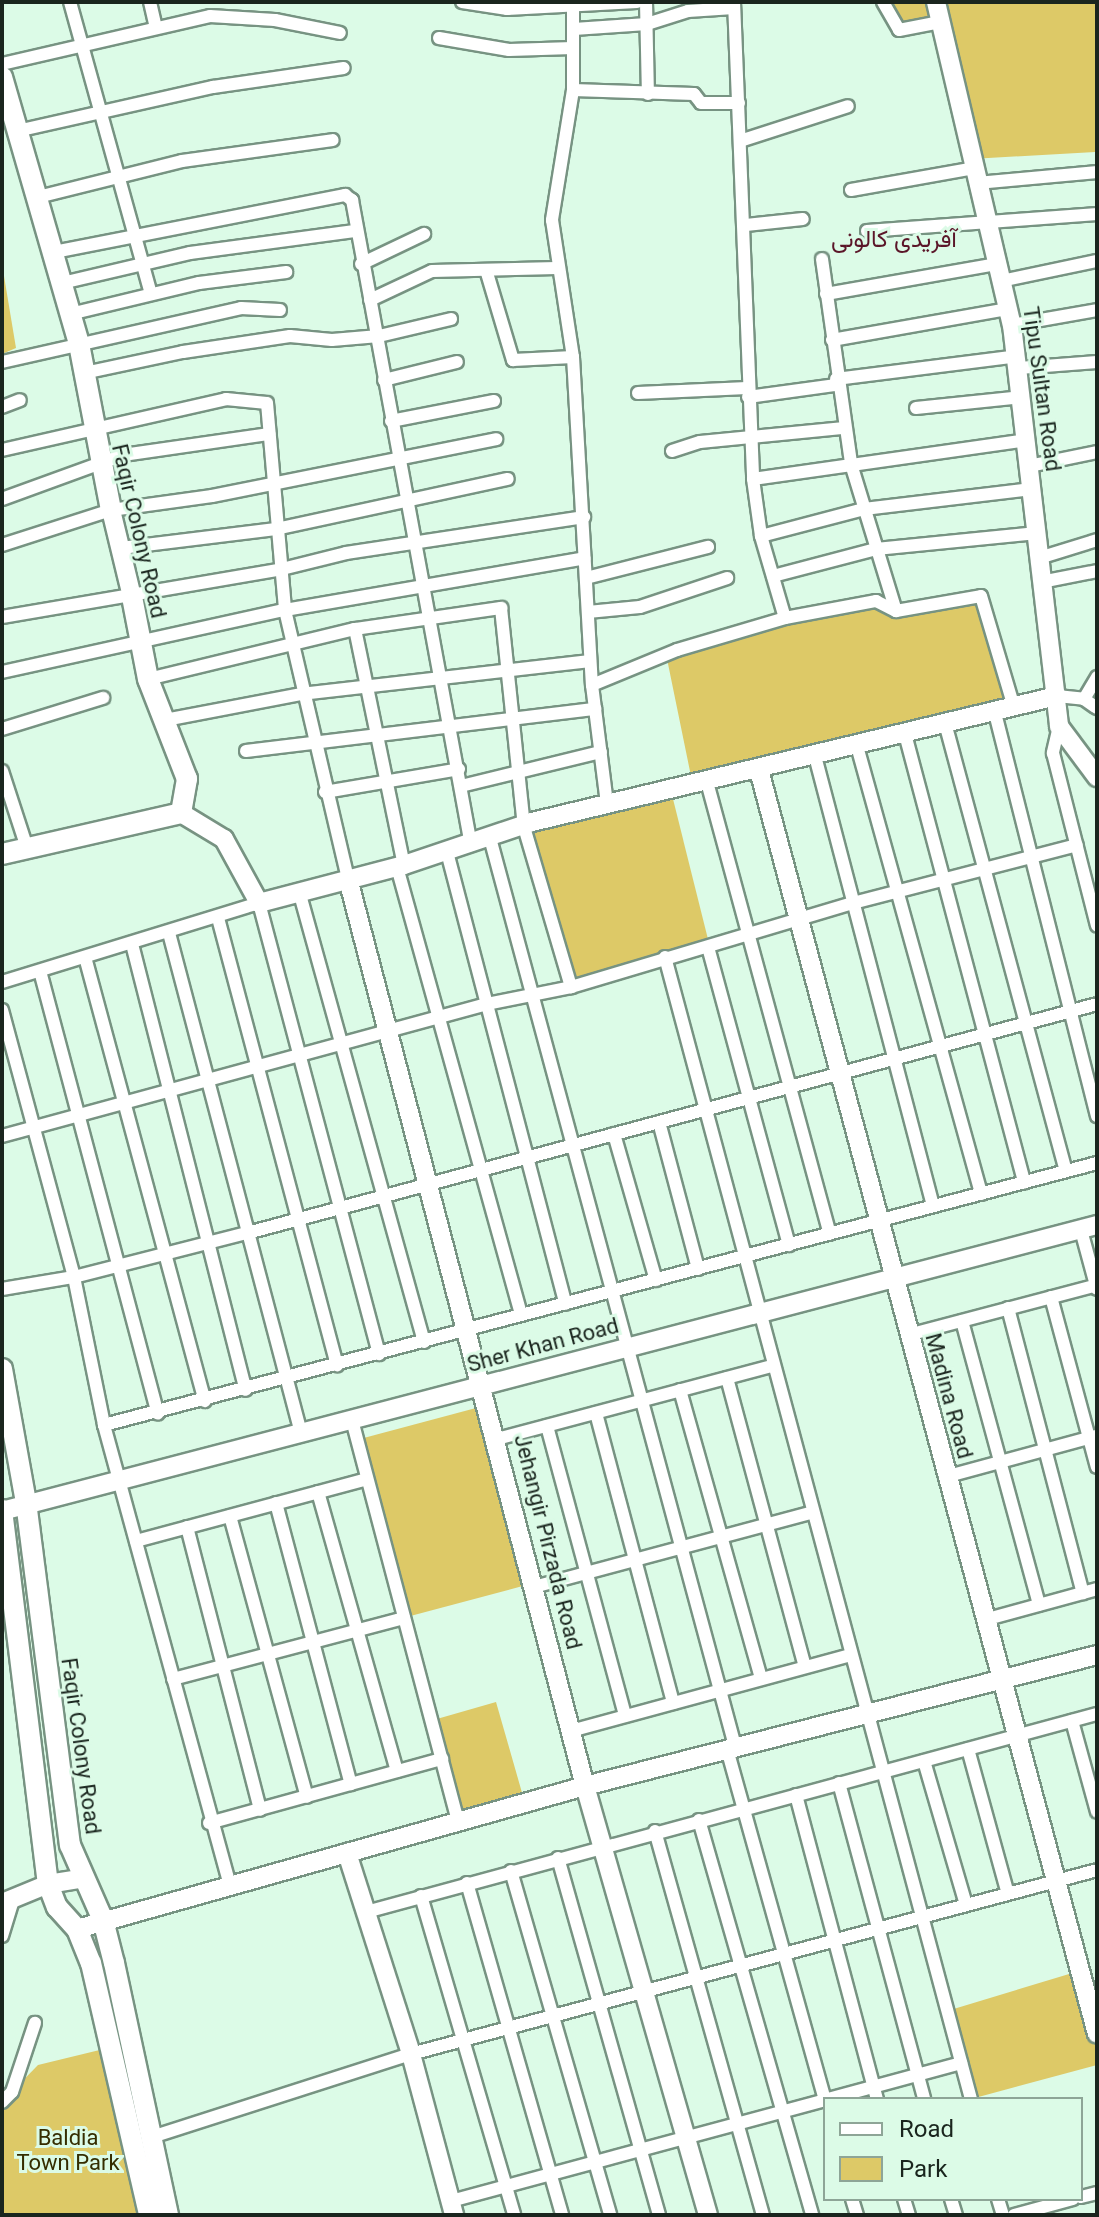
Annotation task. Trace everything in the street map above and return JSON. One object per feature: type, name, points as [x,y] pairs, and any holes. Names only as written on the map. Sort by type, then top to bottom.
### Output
[{"type":"main road","name":"Faqir Colony Road","points":[[2,77],[79,344],[92,429],[111,510]]},
{"type":"main road","name":"Faqir Colony Road","points":[[132,597],[148,679],[187,779],[181,813]]},
{"type":"main road","points":[[2,854],[26,845],[181,813]]},
{"type":"main road","name":"Faqir Colony Road","points":[[2,1369],[26,1502],[70,1845],[103,1920],[168,2215]]},
{"type":"main road","points":[[2,1511],[48,1884],[57,1907],[77,1929],[112,2047],[149,2215]]},
{"type":"street","points":[[70,2],[151,294]]},
{"type":"street","points":[[150,2],[156,27]]},
{"type":"street","points":[[462,2],[507,9],[573,3],[637,2]]},
{"type":"street","points":[[646,2],[648,94]]},
{"type":"street","points":[[883,2],[899,30],[908,33],[940,22]]},
{"type":"street","name":"Tipu Sultan Road","points":[[936,2],[1018,362],[1059,726]]},
{"type":"street","points":[[573,3],[573,90],[552,220],[573,357],[590,661],[607,803]]},
{"type":"street","points":[[574,29],[647,24],[688,11],[734,5],[743,140],[748,392],[753,479],[761,536],[785,618]]},
{"type":"street","points":[[2,64],[210,16],[275,20],[340,33]]},
{"type":"street","points":[[439,38],[509,50],[573,48]]},
{"type":"street","points":[[17,131],[213,87],[344,68]]},
{"type":"street","points":[[573,90],[694,94],[701,103],[739,103]]},
{"type":"street","points":[[743,140],[848,106]]},
{"type":"street","points":[[38,197],[119,174],[333,140]]},
{"type":"street","points":[[851,190],[976,175],[1097,172]]},
{"type":"street","points":[[54,252],[345,195],[352,200],[361,264],[379,336],[396,460],[423,584],[471,845]]},
{"type":"street","points":[[867,231],[985,225],[1097,214]]},
{"type":"street","points":[[746,225],[803,219]]},
{"type":"street","points":[[62,283],[205,250],[355,231]]},
{"type":"street","points":[[361,264],[424,234]]},
{"type":"street","points":[[822,259],[836,382],[851,464],[896,611]]},
{"type":"street","points":[[826,294],[1097,261]]},
{"type":"street","points":[[370,300],[432,271],[487,273],[557,268]]},
{"type":"street","points":[[70,314],[151,294],[286,272]]},
{"type":"street","points":[[487,273],[513,360],[573,357]]},
{"type":"street","points":[[2,362],[241,308],[280,310]]},
{"type":"street","points":[[832,340],[1010,317],[1097,310]]},
{"type":"street","points":[[84,373],[290,336],[332,340],[379,336],[451,319]]},
{"type":"street","points":[[384,380],[457,362]]},
{"type":"street","points":[[638,393],[748,392],[1018,362],[1097,362]]},
{"type":"street","points":[[916,408],[1022,397]]},
{"type":"street","points":[[2,450],[226,399],[249,400],[270,407],[278,570],[301,694],[348,879]]},
{"type":"street","points":[[2,407],[20,400]]},
{"type":"street","points":[[391,421],[494,401]]},
{"type":"street","points":[[672,451],[750,436],[844,428]]},
{"type":"street","points":[[2,499],[100,466],[123,455],[269,434]]},
{"type":"street","points":[[2,545],[111,510],[273,483],[348,464],[396,460],[496,439]]},
{"type":"street","points":[[753,479],[1027,440]]},
{"type":"street","points":[[1029,466],[1097,452]]},
{"type":"street","points":[[121,548],[276,529],[325,514],[406,502],[508,479]]},
{"type":"street","points":[[761,536],[864,509],[1032,489]]},
{"type":"street","name":"Faqir Colony Road","points":[[111,510],[132,597]]},
{"type":"street","points":[[2,617],[278,570],[346,553],[415,545],[584,517]]},
{"type":"street","points":[[773,576],[876,549],[1037,533]]},
{"type":"street","points":[[1039,558],[1097,540]]},
{"type":"street","points":[[586,578],[708,547]]},
{"type":"street","points":[[2,672],[285,610],[585,558]]},
{"type":"street","points":[[1041,582],[1097,571]]},
{"type":"street","points":[[588,612],[640,607],[727,578]]},
{"type":"street","points":[[592,685],[677,650],[785,618],[876,601],[896,611],[981,596],[1032,857],[1097,1116]]},
{"type":"street","points":[[148,679],[292,647],[355,629],[501,608],[510,669],[524,827],[571,987]]},
{"type":"street","points":[[355,629],[401,866],[480,1172],[521,1315]]},
{"type":"street","points":[[165,720],[301,694],[590,661]]},
{"type":"street","points":[[1084,699],[1097,677]]},
{"type":"street","points":[[2,982],[299,891],[401,866],[607,803],[759,770],[1004,706],[1057,696],[1084,699],[1097,708]]},
{"type":"street","points":[[2,729],[103,698]]},
{"type":"street","points":[[246,751],[314,740],[595,709]]},
{"type":"street","points":[[945,723],[1066,1171]]},
{"type":"street","points":[[1059,726],[1097,777]]},
{"type":"street","points":[[1059,726],[1053,753],[1097,925]]},
{"type":"street","points":[[905,734],[1024,1182]]},
{"type":"street","points":[[857,746],[981,1194]]},
{"type":"street","points":[[461,786],[601,752]]},
{"type":"street","points":[[815,756],[933,1206]]},
{"type":"street","points":[[325,792],[459,769]]},
{"type":"street","name":"Madina Road","points":[[759,770],[1052,1882],[1097,2031]]},
{"type":"street","points":[[3,774],[26,845]]},
{"type":"street","points":[[707,782],[830,1234]]},
{"type":"street","points":[[181,813],[224,839],[259,903],[379,1354]]},
{"type":"street","points":[[490,838],[720,1690],[744,1808],[825,2097]]},
{"type":"street","points":[[2,1136],[487,1004],[571,987],[853,903],[1077,845]]},
{"type":"street","points":[[447,852],[566,1304]]},
{"type":"street","name":"Jehangir Pirzada Road","points":[[348,879],[386,1031],[483,1385],[585,1786],[708,2215]]},
{"type":"street","points":[[299,891],[424,1342]]},
{"type":"street","points":[[218,918],[337,1365]]},
{"type":"street","points":[[169,933],[290,1378],[301,1433]]},
{"type":"street","points":[[132,944],[246,1390]]},
{"type":"street","points":[[708,947],[789,1245]]},
{"type":"street","points":[[85,957],[205,1401]]},
{"type":"street","points":[[665,957],[811,1513],[970,2097]]},
{"type":"street","points":[[40,971],[158,1414]]},
{"type":"street","points":[[2,1289],[74,1277],[209,1243],[659,1122],[750,1101],[1097,1004]]},
{"type":"street","points":[[2,1010],[74,1277],[118,1480],[209,1823],[229,1883]]},
{"type":"street","points":[[659,1122],[698,1269]]},
{"type":"street","points":[[614,1134],[656,1280]]},
{"type":"street","points":[[104,1425],[158,1414],[1097,1163]]},
{"type":"street","points":[[908,1335],[1097,1286],[1089,1228]]},
{"type":"street","name":"Sher Khan Road","points":[[2,1511],[26,1502],[1089,1228]]},
{"type":"street","points":[[1051,1297],[1093,1437],[1097,1467]]},
{"type":"street","points":[[1008,1308],[1083,1593]]},
{"type":"street","points":[[962,1321],[1039,1605]]},
{"type":"street","points":[[497,1439],[772,1366]]},
{"type":"street","points":[[727,1378],[805,1667]]},
{"type":"street","points":[[680,1390],[761,1679]]},
{"type":"street","points":[[596,1413],[673,1703]]},
{"type":"street","points":[[352,1420],[458,1822]]},
{"type":"street","points":[[547,1426],[625,1716]]},
{"type":"street","points":[[945,1477],[1093,1437]]},
{"type":"street","points":[[136,1541],[367,1479]]},
{"type":"street","points":[[318,1492],[397,1771]]},
{"type":"street","points":[[276,1503],[351,1784]]},
{"type":"street","points":[[534,1587],[811,1513]]},
{"type":"street","points":[[230,1516],[307,1797]]},
{"type":"street","points":[[187,1527],[260,1810]]},
{"type":"street","points":[[984,1620],[1097,1589]]},
{"type":"street","points":[[173,1679],[404,1618]]},
{"type":"street","points":[[571,1731],[850,1655]]},
{"type":"street","points":[[77,1929],[229,1883],[585,1786],[1097,1655]]},
{"type":"street","points":[[366,1912],[602,1845],[1097,1714]]},
{"type":"street","points":[[1072,1721],[1097,1812]]},
{"type":"street","points":[[968,1749],[1008,1894]]},
{"type":"street","points":[[209,1823],[442,1759]]},
{"type":"street","points":[[924,1761],[966,1905]]},
{"type":"street","points":[[839,1783],[924,2097]]},
{"type":"street","points":[[796,1795],[876,2093]]},
{"type":"street","points":[[699,1820],[812,2215]]},
{"type":"street","points":[[655,1831],[763,2215]]},
{"type":"street","points":[[347,1853],[411,2054],[452,2208],[505,2187],[823,2101]]},
{"type":"street","points":[[558,1858],[659,2215]]},
{"type":"street","points":[[152,2137],[411,2054],[1097,1870]]},
{"type":"street","points":[[511,1871],[610,2215]]},
{"type":"street","points":[[2,1936],[8,1901],[48,1884],[85,1878]]},
{"type":"street","points":[[467,1883],[562,2215]]},
{"type":"street","points":[[421,1896],[514,2215]]},
{"type":"street","points":[[2,2102],[12,2092],[35,2023]]},
{"type":"street","points":[[847,2097],[876,2093],[918,2075],[961,2063]]},
{"type":"street","points":[[1014,2215],[1050,2210],[1069,2201]]},
{"type":"green space","points":[[882,2],[1097,2],[1095,152],[971,159],[937,25],[908,34]]},
{"type":"green space","points":[[2,264],[16,348],[2,354]]},
{"type":"green space","points":[[981,596],[1013,704],[693,786],[666,654],[876,601],[896,611]]},
{"type":"green space","points":[[671,791],[709,944],[568,980],[529,826]]},
{"type":"green space","points":[[476,1408],[524,1586],[403,1618],[355,1440]]},
{"type":"green space","points":[[496,1702],[525,1803],[461,1821],[432,1720]]},
{"type":"green space","points":[[1079,1971],[1097,2034],[1097,2065],[970,2097],[947,2011]]},
{"type":"green space","name":"Baldia Town Park","points":[[112,2047],[149,2215],[2,2215],[2,2102],[38,2065]]},
{"type":"district","name":"آفریدی کالونی","points":[[894,240]]}]
